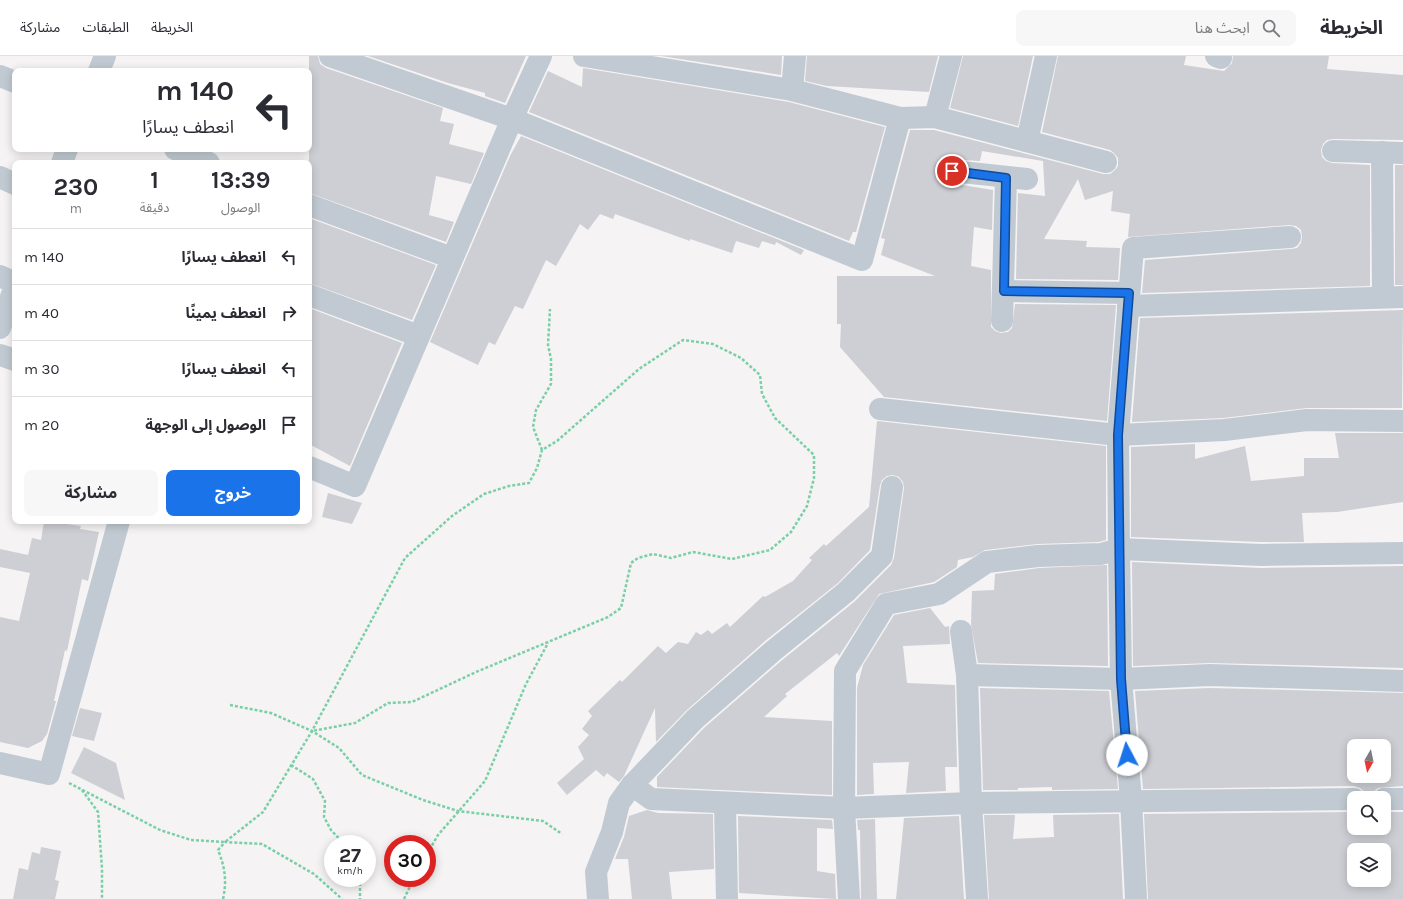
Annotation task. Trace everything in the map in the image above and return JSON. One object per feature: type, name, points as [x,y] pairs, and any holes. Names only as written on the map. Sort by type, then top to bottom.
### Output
[{"type":"street","points":[[100,68],[105,56]]},
{"type":"street","points":[[330,56],[370,62],[862,260],[900,118]]},
{"type":"street","points":[[312,468],[355,486],[512,119],[541,56]]},
{"type":"street","points":[[584,56],[792,90],[900,118],[935,117],[1106,162]]},
{"type":"street","points":[[792,90],[795,56]]},
{"type":"street","points":[[935,117],[951,56]]},
{"type":"street","points":[[1027,141],[1046,56]]},
{"type":"street","points":[[0,76],[12,81]]},
{"type":"street","points":[[1004,291],[1129,300],[1393,297],[1392,152],[1333,150]]},
{"type":"street","points":[[182,152],[202,160]]},
{"type":"street","points":[[952,171],[1016,179],[1002,321]]},
{"type":"street","points":[[0,178],[12,183]]},
{"type":"street","points":[[312,206],[452,258]]},
{"type":"street","points":[[1136,899],[1131,800],[1121,679],[1118,435],[1133,248],[1290,236]]},
{"type":"street","points":[[0,276],[12,282]]},
{"type":"street","points":[[0,328],[12,294]]},
{"type":"street","points":[[312,296],[419,336]]},
{"type":"street","points":[[0,355],[12,359]]},
{"type":"street","points":[[880,409],[1118,435],[1224,430],[1307,420],[1403,421]]},
{"type":"street","points":[[598,899],[596,872],[612,832],[619,804],[632,785],[695,719],[773,651],[846,592],[882,556],[892,487]]},
{"type":"street","points":[[0,763],[49,774],[118,524]]},
{"type":"street","points":[[849,899],[844,808],[845,671],[886,604],[939,594],[987,562],[1038,556],[1101,554],[1119,549],[1261,555],[1403,553]]},
{"type":"street","points":[[961,631],[966,675],[970,803],[977,899]]},
{"type":"street","points":[[966,675],[1121,679],[1210,675],[1403,681]]},
{"type":"street","points":[[632,785],[651,799],[844,808],[970,803],[1131,800],[1347,799]]},
{"type":"street","points":[[1391,799],[1403,799]]},
{"type":"street","points":[[725,803],[728,899]]},
{"type":"path","points":[[223,899],[226,887],[225,867],[218,850],[225,842],[263,812],[312,731],[405,558],[452,516],[484,494],[529,483],[537,468],[542,450],[533,427],[536,410],[551,384],[551,359],[548,345],[550,309]]},
{"type":"path","points":[[312,731],[355,723],[388,703],[412,702],[476,672],[608,617],[621,608],[631,563],[638,558],[653,554],[671,558],[693,552],[732,559],[770,550],[791,532],[807,506],[814,478],[814,455],[775,418],[762,394],[760,375],[741,358],[713,344],[683,340],[640,369],[557,441],[542,450]]},
{"type":"path","points":[[436,838],[458,811],[486,781],[526,684],[548,642]]},
{"type":"path","points":[[230,705],[271,713],[312,731],[339,748],[362,775],[423,800],[458,811],[543,822],[562,834]]},
{"type":"path","points":[[291,765],[314,779],[325,801],[324,817],[336,835]]},
{"type":"path","points":[[49,774],[160,830],[191,840],[262,844],[314,874],[342,899]]},
{"type":"path","points":[[82,790],[98,812],[102,869],[102,899]]},
{"type":"path","points":[[360,887],[360,899]]},
{"type":"path","points":[[404,899],[410,887]]},
{"type":"building","points":[[309,56],[318,56],[320,64],[326,68],[443,108],[440,121],[454,124],[449,144],[484,153],[471,184],[436,176],[429,215],[454,222],[446,242],[312,194],[312,160],[309,160],[309,152],[312,152],[312,68],[309,68]]},
{"type":"building","points":[[368,56],[526,56],[505,103],[485,96],[485,93],[448,83]]},
{"type":"building","points":[[661,56],[782,56],[781,75]]},
{"type":"building","points":[[807,56],[938,56],[929,92],[827,86],[805,81]]},
{"type":"building","points":[[963,56],[1033,56],[1018,126],[950,108]]},
{"type":"building","points":[[1058,56],[1186,56],[1184,65],[1224,71],[1232,63],[1233,56],[1329,56],[1327,69],[1403,75],[1403,140],[1333,139],[1327,140],[1323,144],[1321,150],[1322,157],[1326,161],[1332,163],[1370,165],[1370,286],[1142,293],[1145,260],[1297,248],[1301,243],[1301,230],[1296,226],[1289,225],[1128,237],[1130,214],[1111,211],[1113,191],[1085,200],[1078,179],[1044,239],[1087,241],[1086,247],[1120,248],[1118,280],[1016,279],[1018,193],[1045,196],[1043,161],[982,151],[980,161],[947,159],[942,164],[940,176],[944,181],[950,183],[993,190],[992,230],[974,227],[971,266],[991,270],[991,327],[995,331],[1001,333],[1008,332],[1012,328],[1015,304],[1116,305],[1107,421],[884,397],[840,347],[841,324],[837,324],[837,276],[935,276],[881,255],[885,239],[881,238],[910,130],[934,130],[1103,174],[1110,174],[1118,166],[1118,158],[1110,150],[1042,132]]},
{"type":"building","points":[[583,68],[789,102],[885,127],[856,232],[853,232],[849,241],[529,112],[548,71],[582,87]]},
{"type":"building","points":[[521,136],[804,250],[801,255],[776,242],[775,245],[762,241],[759,248],[736,241],[732,253],[690,239],[690,241],[615,214],[613,219],[600,214],[588,230],[580,224],[556,266],[546,260],[523,309],[515,306],[495,345],[489,342],[478,365],[430,342],[510,156]]},
{"type":"building","points":[[1395,165],[1403,165],[1403,285],[1395,285]]},
{"type":"building","points":[[312,219],[436,265],[412,320],[312,284]]},
{"type":"building","points":[[312,309],[402,343],[350,466],[312,446]]},
{"type":"building","points":[[1403,310],[1402,408],[1307,408],[1223,418],[1132,422],[1140,318]]},
{"type":"building","points":[[877,421],[1106,446],[1106,540],[1099,542],[1037,544],[985,550],[973,557],[958,560],[957,567],[934,582],[879,594],[839,656],[837,653],[785,694],[787,696],[764,717],[832,721],[832,795],[657,787],[657,777],[704,728],[781,661],[854,602],[891,565],[894,558],[904,488],[903,482],[899,477],[893,475],[887,476],[882,480],[880,485],[870,550],[838,583],[765,641],[687,710],[656,742],[655,708],[624,776],[619,782],[607,773],[604,777],[596,770],[567,795],[557,783],[584,759],[578,747],[589,735],[582,729],[592,716],[588,711],[620,680],[622,682],[658,646],[666,653],[678,642],[688,644],[696,632],[701,635],[708,630],[712,634],[727,623],[730,627],[763,596],[765,597],[793,581],[812,560],[809,558],[824,544],[826,546],[869,507]]},
{"type":"building","points":[[1335,433],[1403,433],[1403,502],[1337,512],[1302,513],[1304,542],[1261,542],[1131,537],[1131,447],[1195,444],[1195,459],[1245,446],[1251,481],[1304,476],[1304,458],[1339,458]]},
{"type":"building","points":[[328,493],[362,503],[352,524],[322,517]]},
{"type":"building","points":[[44,524],[66,524],[81,526],[80,529],[99,532],[88,581],[82,579],[67,651],[65,650],[54,701],[56,701],[47,734],[42,741],[28,748],[0,742],[0,617],[19,621],[30,573],[0,567],[0,549],[28,555],[32,538],[41,540]]},
{"type":"building","points":[[1132,562],[1261,568],[1403,566],[1403,668],[1210,663],[1133,666]]},
{"type":"building","points":[[1107,565],[1108,666],[978,663],[971,625],[972,591],[994,590],[995,574],[1039,568]]},
{"type":"building","points":[[930,608],[945,627],[949,626],[950,644],[903,646],[907,683],[955,685],[957,767],[945,767],[946,791],[906,793],[909,762],[873,763],[874,794],[857,795],[857,688],[863,665],[894,615]]},
{"type":"building","points":[[980,688],[1109,691],[1118,789],[1052,790],[1052,787],[1018,788],[1018,790],[983,790]]},
{"type":"building","points":[[1210,688],[1403,693],[1403,786],[1378,788],[1374,791],[1364,791],[1354,786],[1143,789],[1135,691]]},
{"type":"building","points":[[80,708],[102,713],[94,741],[72,736]]},
{"type":"building","points":[[84,747],[116,763],[125,800],[71,773]]},
{"type":"building","points":[[647,810],[658,813],[713,814],[714,869],[669,872],[672,899],[632,899],[628,859],[615,859],[624,837],[629,816]]},
{"type":"building","points":[[1347,812],[1347,835],[1391,835],[1391,812],[1403,812],[1403,899],[1148,899],[1144,814]]},
{"type":"building","points":[[1119,814],[1123,899],[989,899],[984,815],[1015,815],[1013,839],[1054,837],[1053,815]]},
{"type":"building","points":[[738,816],[832,820],[833,829],[817,828],[817,871],[835,874],[836,899],[739,893]]},
{"type":"building","points":[[959,816],[964,899],[896,899],[904,818]]},
{"type":"building","points":[[875,819],[877,899],[861,899],[860,830],[858,830],[857,820]]},
{"type":"building","points":[[41,847],[61,851],[55,880],[59,881],[55,899],[13,899],[19,868],[28,870],[32,852],[40,854]]},
{"type":"route","points":[[952,171],[1006,178],[1004,291],[1129,293],[1118,435],[1121,679],[1127,755]]}]
